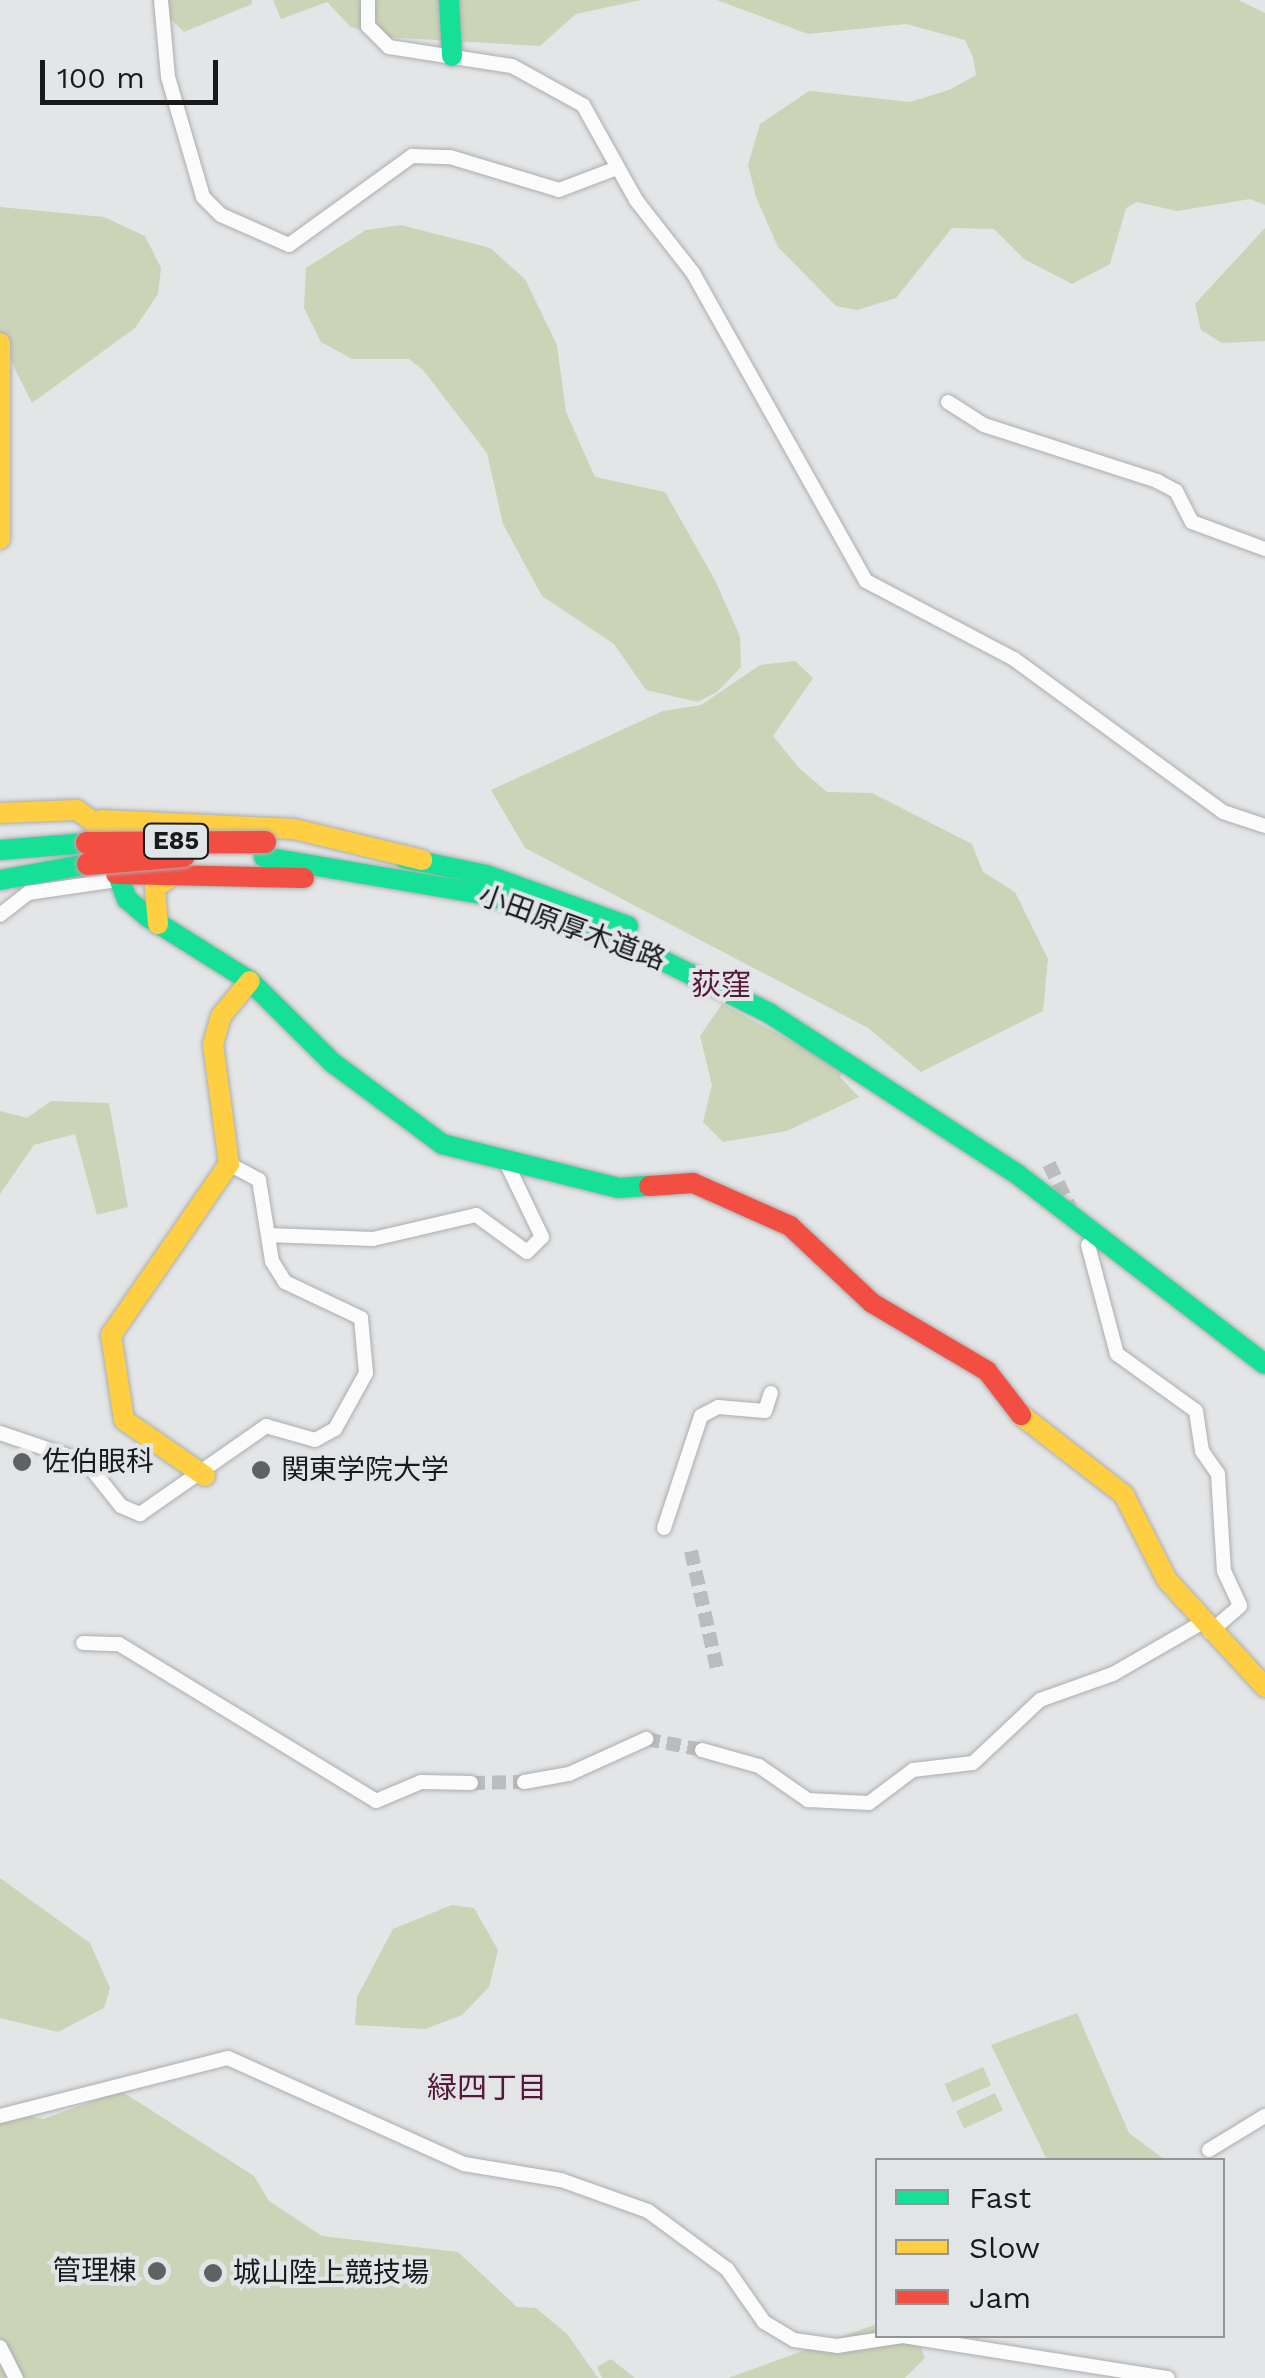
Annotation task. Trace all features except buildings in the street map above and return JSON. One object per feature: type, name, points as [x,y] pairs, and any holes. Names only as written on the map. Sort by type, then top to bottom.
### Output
[{"type":"main road","points":[[449,0],[452,56]]},
{"type":"main road","points":[[0,342],[0,539]]},
{"type":"main road","points":[[0,812],[77,810],[101,820],[294,830],[423,860]]},
{"type":"main road","points":[[101,820],[117,877],[158,924],[250,981],[333,1063],[432,1138],[618,1188],[693,1183],[790,1226],[872,1303],[987,1371],[1026,1423],[1124,1495],[1148,1552],[1207,1627],[1265,1686]]},
{"type":"main road","name":"小田原厚木道路","points":[[0,850],[87,854],[265,850],[423,860],[558,897],[790,1008],[931,1094],[1179,1288],[1265,1364]]},
{"type":"main road","name":"小田原厚木道路","points":[[265,850],[421,878],[627,943],[846,1058],[1265,1345]]},
{"type":"main road","name":"小田原厚木道路","points":[[0,880],[87,854]]},
{"type":"main road","points":[[117,877],[178,871],[409,890],[627,943]]},
{"type":"main road","points":[[158,924],[155,888],[178,871]]},
{"type":"main road","points":[[206,1476],[124,1420],[110,1335],[230,1164],[213,1044],[220,1016],[250,981]]},
{"type":"street","points":[[161,0],[168,77],[203,196],[221,215],[289,245],[412,156],[450,157],[559,190],[617,168]]},
{"type":"street","points":[[368,0],[368,26],[389,48],[452,56],[555,82],[584,105],[617,168],[692,273],[866,581],[1014,659],[1223,812],[1265,826]]},
{"type":"street","points":[[948,402],[984,425],[1157,481],[1176,492],[1192,522],[1265,549]]},
{"type":"street","points":[[0,915],[28,893],[117,877]]},
{"type":"street","points":[[268,1236],[373,1239],[476,1214],[526,1252],[542,1236],[505,1160]]},
{"type":"street","points":[[0,1433],[86,1462],[122,1506],[140,1514],[206,1476],[266,1426],[326,1437],[366,1373],[359,1313],[285,1282],[268,1236],[259,1180],[230,1164]]},
{"type":"street","points":[[702,1750],[759,1766],[808,1800],[869,1803],[912,1770],[973,1763],[1040,1700],[1113,1674],[1240,1606],[1224,1571],[1218,1474],[1196,1411],[1117,1354],[1088,1246]]},
{"type":"street","points":[[664,1528],[701,1416],[718,1407],[765,1411],[771,1393]]},
{"type":"street","points":[[83,1642],[120,1644],[376,1800],[421,1782],[471,1783]]},
{"type":"street","points":[[524,1782],[569,1774],[646,1739]]},
{"type":"street","points":[[0,2116],[228,2058],[464,2164],[561,2180],[648,2211],[727,2269],[764,2322],[794,2340],[838,2346],[889,2338]]},
{"type":"street","points":[[1210,2150],[1265,2116]]},
{"type":"street","points":[[915,2338],[1168,2378]]},
{"type":"street","points":[[0,2347],[16,2378]]},
{"type":"green space","points":[[151,0],[252,0],[252,4],[184,32]]},
{"type":"green space","points":[[273,0],[641,0],[576,14],[540,46],[385,37],[351,27],[327,2],[281,19]]},
{"type":"green space","points":[[717,0],[1238,0],[1265,13],[1265,205],[1250,199],[1177,211],[1137,202],[1126,208],[1110,264],[1072,284],[1024,259],[994,229],[952,228],[896,298],[857,310],[836,306],[778,247],[756,197],[748,165],[760,124],[809,91],[910,102],[949,90],[976,75],[973,57],[965,40],[906,24],[808,34]]},
{"type":"green space","points":[[0,207],[104,217],[145,236],[161,268],[158,294],[135,328],[32,403],[0,339]]},
{"type":"green space","points":[[401,225],[490,248],[525,279],[557,345],[566,412],[595,477],[665,492],[715,580],[740,637],[741,667],[717,692],[698,702],[646,690],[614,644],[542,596],[503,524],[487,453],[423,370],[409,359],[352,359],[321,342],[304,308],[306,268],[366,230]]},
{"type":"green space","points":[[1265,228],[1265,341],[1222,343],[1201,330],[1195,304]]},
{"type":"green space","points":[[795,661],[813,678],[773,736],[799,768],[827,792],[872,793],[972,844],[983,872],[1015,892],[1048,959],[1043,1011],[921,1072],[868,1028],[525,848],[491,790],[663,711],[701,705],[760,665]]},
{"type":"green space","points":[[722,1004],[844,1069],[840,1077],[859,1097],[787,1131],[723,1142],[703,1122],[712,1085],[700,1036]]},
{"type":"green space","points":[[51,1101],[109,1103],[128,1207],[97,1215],[75,1134],[34,1145],[0,1194],[0,1111],[27,1118]]},
{"type":"green space","points":[[0,1878],[90,1943],[110,1988],[104,2008],[58,2032],[0,2018]]},
{"type":"green space","points":[[452,1905],[474,1908],[498,1950],[489,1987],[462,2015],[425,2029],[355,2025],[357,1997],[393,1929]]},
{"type":"green space","points":[[1077,2013],[1129,2133],[1162,2158],[1046,2158],[991,2045]]},
{"type":"green space","points":[[983,2067],[991,2085],[953,2102],[945,2084]]},
{"type":"green space","points":[[121,2091],[254,2176],[269,2201],[322,2236],[458,2252],[517,2307],[536,2308],[567,2334],[598,2378],[0,2378],[0,2109],[43,2119]]},
{"type":"green space","points":[[995,2093],[1003,2110],[964,2128],[956,2111]]},
{"type":"green space","points":[[875,2325],[875,2338],[917,2338],[925,2358],[905,2378],[728,2378]]},
{"type":"green space","points":[[611,2359],[635,2378],[602,2378],[597,2367]]},
{"type":"tunnel","points":[[1049,1164],[1070,1208]]},
{"type":"tunnel","points":[[691,1551],[717,1669]]},
{"type":"tunnel","points":[[646,1739],[702,1750]]},
{"type":"tunnel","points":[[471,1783],[524,1782]]},
{"type":"traffic: fast","points":[[449,0],[452,56]]},
{"type":"traffic: fast","points":[[0,850],[87,843]]},
{"type":"traffic: fast","points":[[264,857],[489,895],[627,943],[769,1013],[1017,1174],[1265,1364]]},
{"type":"traffic: fast","points":[[404,858],[486,875],[628,926]]},
{"type":"traffic: fast","points":[[113,863],[127,899],[148,917],[250,981],[333,1063],[442,1144],[618,1188],[649,1186]]},
{"type":"traffic: fast","points":[[0,880],[88,864]]},
{"type":"traffic: slow","points":[[0,343],[0,539]]},
{"type":"traffic: slow","points":[[0,813],[77,810],[105,830]]},
{"type":"traffic: slow","points":[[101,820],[294,829],[422,860]]},
{"type":"traffic: slow","points":[[158,924],[155,888],[178,871]]},
{"type":"traffic: slow","points":[[205,1476],[124,1420],[111,1335],[229,1164],[213,1044],[221,1016],[250,981]]},
{"type":"traffic: slow","points":[[1021,1415],[1124,1495],[1167,1580],[1265,1687]]},
{"type":"traffic: jam","points":[[87,843],[265,842]]},
{"type":"traffic: jam","points":[[88,864],[184,856]]},
{"type":"traffic: jam","points":[[116,874],[304,878]]},
{"type":"traffic: jam","points":[[649,1186],[693,1183],[790,1226],[872,1303],[987,1371],[1021,1415]]},
{"type":"place","name":"佐伯眼科","points":[[22,1462]]},
{"type":"place","name":"関東学院大学","points":[[261,1470]]},
{"type":"place","name":"管理棟","points":[[157,2271]]},
{"type":"place","name":"城山陸上競技場","points":[[213,2273]]},
{"type":"district","name":"荻窪","points":[[721,985]]},
{"type":"district","name":"緑四丁目","points":[[487,2088]]}]
